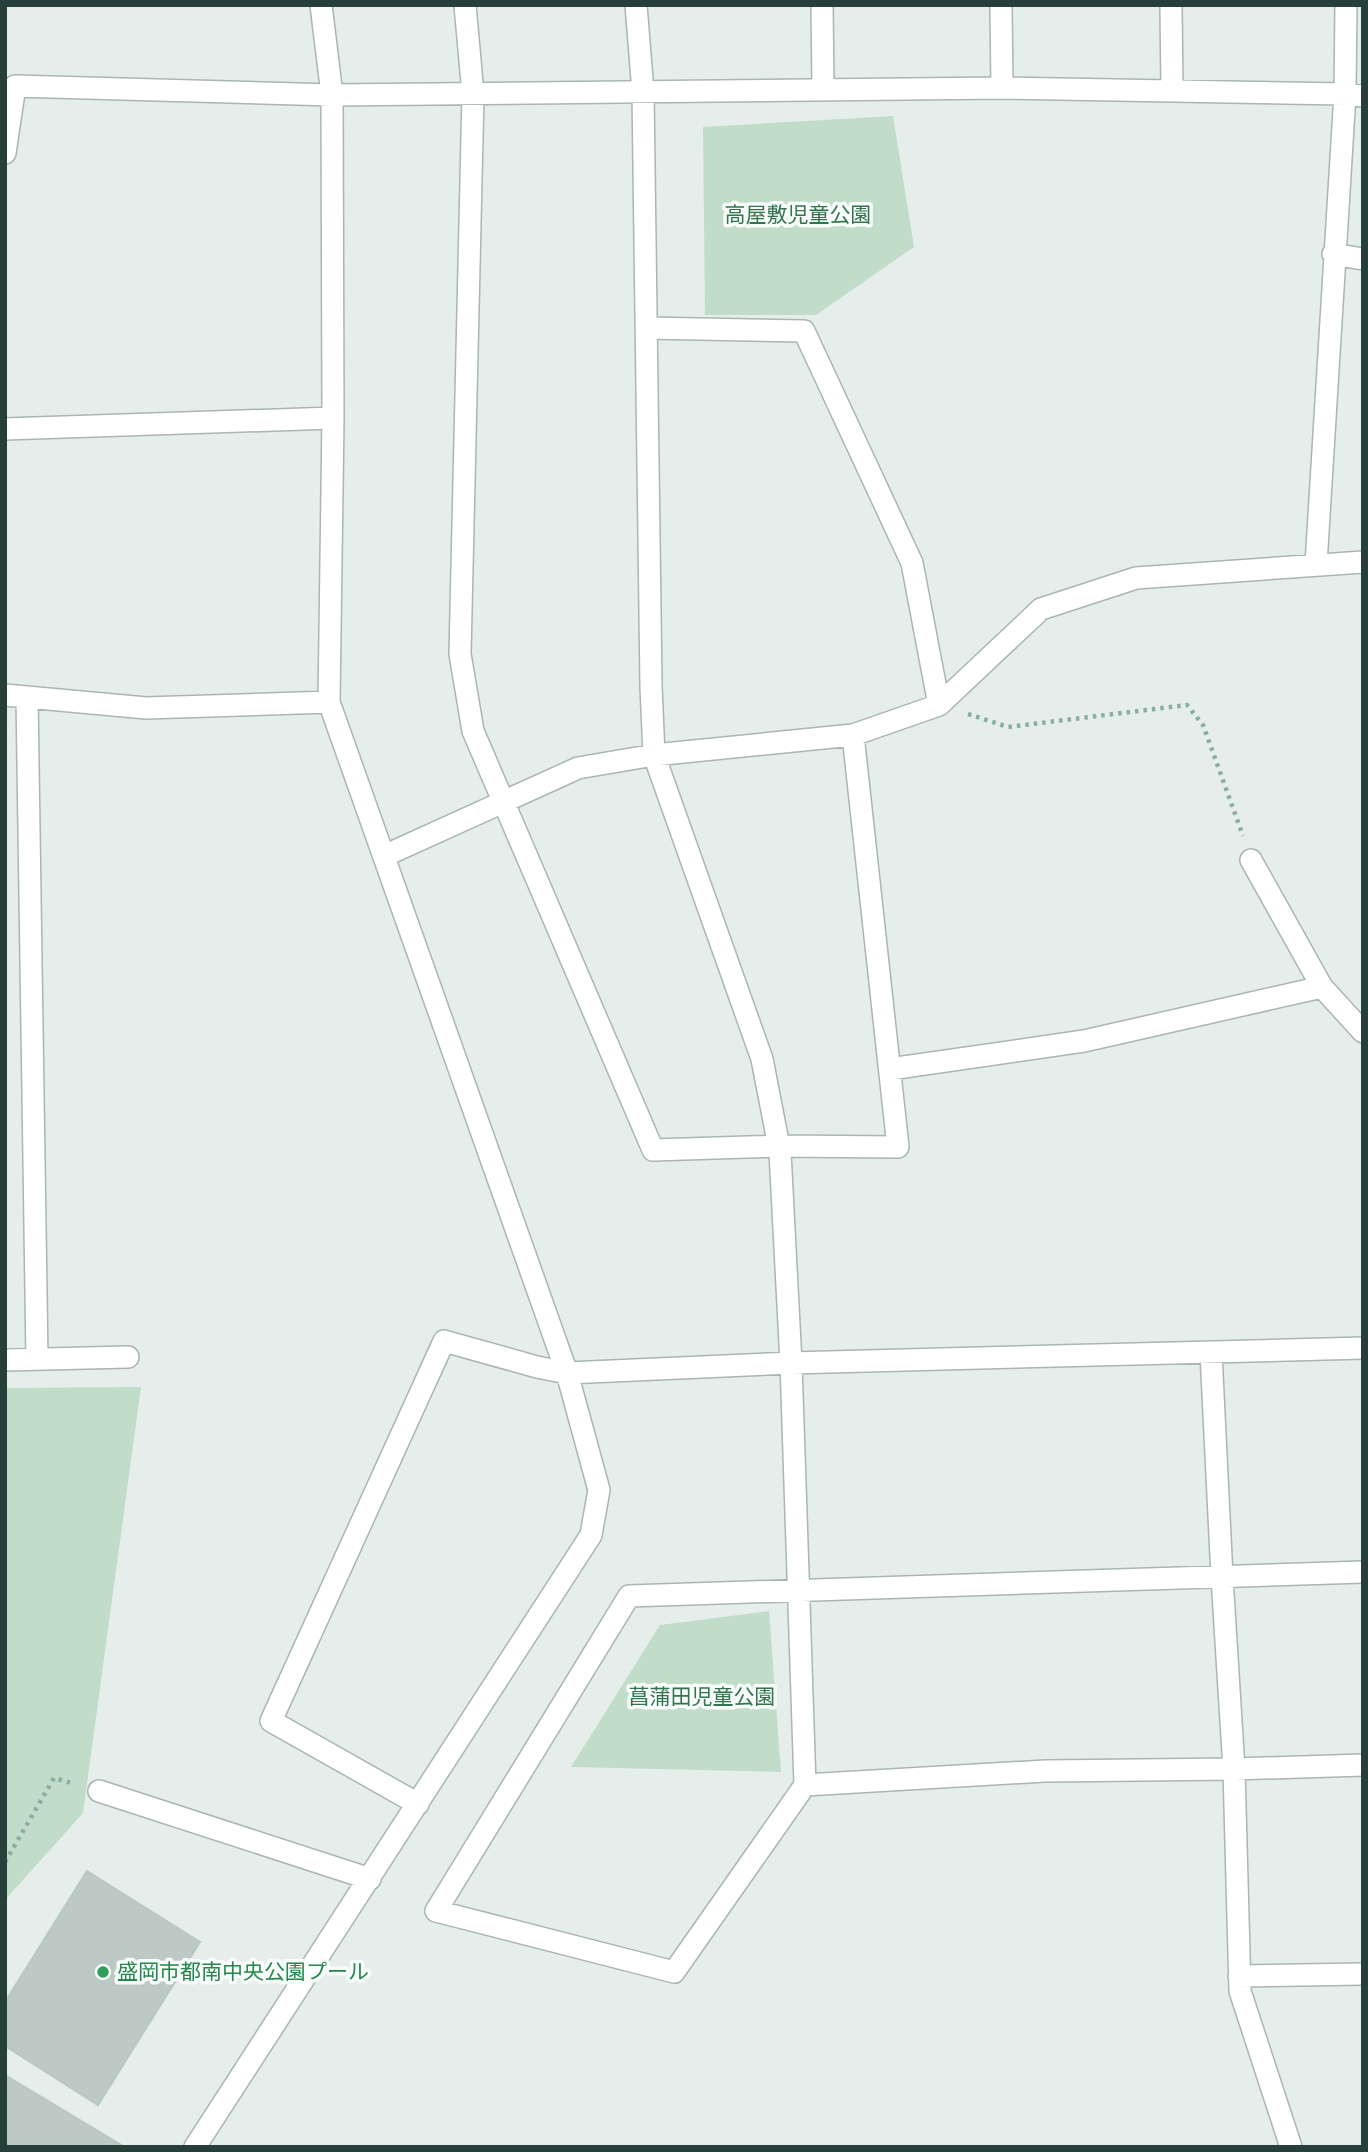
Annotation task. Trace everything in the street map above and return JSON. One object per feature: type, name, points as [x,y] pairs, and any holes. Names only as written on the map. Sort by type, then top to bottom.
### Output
[{"type":"street","points":[[195,2147],[591,1535],[599,1490],[567,1373],[329,702],[333,418],[332,95],[321,5]]},
{"type":"street","points":[[465,5],[474,94],[460,654],[473,731],[653,1150],[779,1146],[898,1147],[853,735]]},
{"type":"street","points":[[636,5],[643,92],[650,686],[654,755],[762,1059],[779,1146],[791,1363],[797,1591],[805,1785],[674,1972],[436,1911],[629,1596],[797,1591],[1363,1572]]},
{"type":"street","points":[[822,5],[823,90]]},
{"type":"street","points":[[1001,5],[1002,88]]},
{"type":"street","points":[[1171,5],[1172,91]]},
{"type":"street","points":[[1316,564],[1333,254],[1354,95],[1346,5]]},
{"type":"street","points":[[5,153],[15,86],[332,95],[1002,88],[1354,95]]},
{"type":"street","points":[[1333,254],[1363,259]]},
{"type":"street","points":[[646,328],[804,331],[912,563],[939,705]]},
{"type":"street","points":[[5,429],[333,418]]},
{"type":"street","points":[[384,856],[578,768],[654,755],[853,735],[939,705],[1041,610],[1136,578],[1363,562]]},
{"type":"street","points":[[5,695],[146,708],[329,702]]},
{"type":"street","points":[[27,697],[37,1359]]},
{"type":"street","points":[[1251,860],[1322,987],[1363,1032]]},
{"type":"street","points":[[890,1069],[1084,1041],[1322,987]]},
{"type":"street","points":[[418,1804],[271,1721],[444,1341],[567,1373],[791,1363],[1363,1348]]},
{"type":"street","points":[[1211,1353],[1234,1769],[1240,1992],[1291,2147]]},
{"type":"street","points":[[5,1360],[128,1357]]},
{"type":"street","points":[[805,1785],[1045,1771],[1363,1765]]},
{"type":"street","points":[[99,1791],[369,1879]]},
{"type":"street","points":[[1239,1976],[1363,1974]]},
{"type":"path","points":[[939,705],[1007,726],[1187,705],[1203,725],[1251,860]]},
{"type":"path","points":[[5,1862],[54,1778],[99,1791]]},
{"type":"green space","name":"高屋敷児童公園","points":[[893,116],[914,247],[816,315],[705,315],[703,127]]},
{"type":"green space","points":[[141,1387],[83,1813],[5,1900],[5,1388]]},
{"type":"green space","name":"菖蒲田児童公園","points":[[769,1611],[781,1772],[571,1767],[660,1625]]},
{"type":"building","name":"盛岡市都南中央公園プール","points":[[87,1871],[200,1942],[98,2105],[5,2046],[5,2002]]},
{"type":"building","points":[[5,2075],[121,2145],[120,2147],[5,2147]]},
{"type":"place","name":"盛岡市都南中央公園プール","points":[[103,1972]]}]
